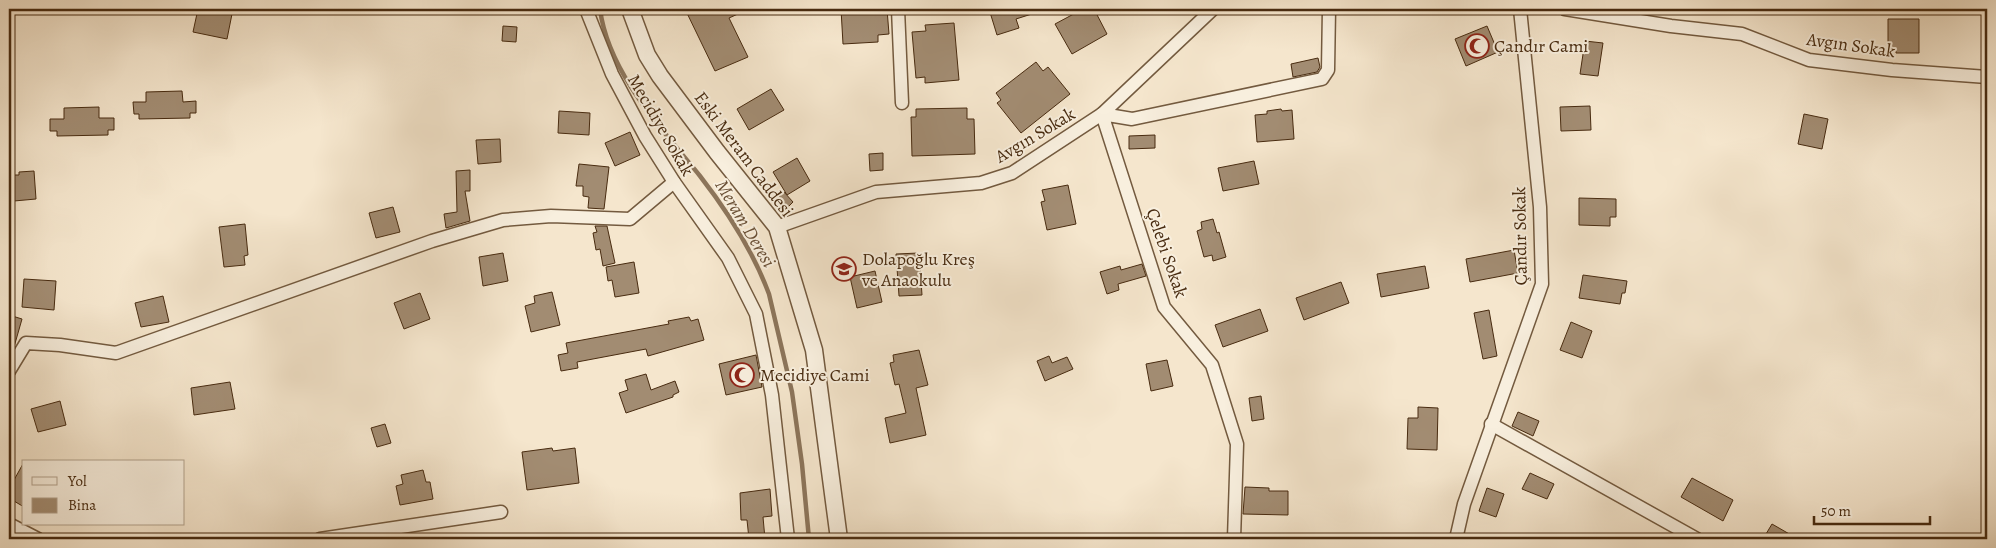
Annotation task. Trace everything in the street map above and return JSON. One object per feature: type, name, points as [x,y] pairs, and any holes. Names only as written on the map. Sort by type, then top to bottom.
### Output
[{"type":"street","name":"Mecidiye Sokak","points":[[586,9],[612,74],[644,136],[728,258],[756,314],[772,395],[788,539]]},
{"type":"street","name":"Eski Meram Caddesi","points":[[630,9],[647,55],[660,76],[716,152],[778,227],[814,350],[838,539]]},
{"type":"street","points":[[898,9],[902,102]]},
{"type":"street","name":"Avgın Sokak","points":[[778,227],[876,192],[981,183],[1012,173],[1102,114],[1213,9]]},
{"type":"street","points":[[1102,114],[1132,119],[1322,79],[1328,70],[1329,9]]},
{"type":"street","name":"Çandır Sokak","points":[[1456,539],[1464,504],[1542,284],[1540,207],[1520,9]]},
{"type":"street","name":"Avgın Sokak","points":[[1565,9],[1585,10],[1671,26],[1742,34],[1810,60],[1892,70],[1987,77]]},
{"type":"street","name":"Çelebi Sokak","points":[[1102,114],[1164,307],[1212,365],[1237,444],[1234,539]]},
{"type":"street","points":[[9,371],[26,342],[116,353],[432,241],[503,220],[551,216],[630,219],[674,182]]},
{"type":"street","points":[[1492,424],[1697,539]]},
{"type":"street","points":[[320,539],[501,512]]},
{"type":"street","points":[[9,524],[38,539]]},
{"type":"building","points":[[198,9],[233,9],[227,39],[193,32]]},
{"type":"building","points":[[685,9],[749,9],[729,18],[748,57],[715,71]]},
{"type":"building","points":[[841,9],[887,9],[889,34],[878,35],[878,42],[843,44]]},
{"type":"building","points":[[989,9],[1038,9],[1038,12],[1016,19],[1019,28],[997,35]]},
{"type":"building","points":[[1083,9],[1094,9],[1107,34],[1072,54],[1055,24]]},
{"type":"building","points":[[1888,19],[1919,19],[1919,53],[1896,53],[1896,49],[1888,49]]},
{"type":"building","points":[[954,23],[959,80],[925,83],[925,77],[916,78],[912,32],[926,31],[925,25]]},
{"type":"building","points":[[503,26],[517,27],[516,42],[502,41]]},
{"type":"building","name":"Çandır Cami","points":[[1487,26],[1498,52],[1466,66],[1455,39]]},
{"type":"building","points":[[1585,41],[1603,43],[1598,76],[1580,74]]},
{"type":"building","points":[[1318,58],[1320,67],[1317,72],[1293,77],[1291,64]]},
{"type":"building","points":[[1036,62],[1043,71],[1048,67],[1070,94],[1021,133],[997,103],[1001,100],[996,93]]},
{"type":"building","points":[[771,89],[784,110],[749,130],[737,109]]},
{"type":"building","points":[[182,91],[183,102],[196,101],[196,113],[190,113],[190,118],[139,119],[139,114],[134,114],[133,102],[146,102],[146,92]]},
{"type":"building","points":[[1590,106],[1591,130],[1561,131],[1560,107]]},
{"type":"building","points":[[99,107],[99,118],[114,118],[114,130],[108,130],[108,135],[57,136],[57,131],[50,131],[50,119],[64,119],[64,108]]},
{"type":"building","points":[[967,108],[967,119],[974,119],[975,154],[912,156],[911,117],[916,117],[916,109]]},
{"type":"building","points":[[1281,109],[1282,111],[1292,110],[1294,139],[1257,142],[1255,115],[1267,114],[1267,111]]},
{"type":"building","points":[[559,111],[590,113],[589,135],[558,133]]},
{"type":"building","points":[[1804,114],[1828,119],[1822,149],[1798,144]]},
{"type":"building","points":[[630,132],[640,155],[615,166],[605,143]]},
{"type":"building","points":[[1155,135],[1155,148],[1129,149],[1129,136]]},
{"type":"building","points":[[500,139],[501,162],[478,164],[476,140]]},
{"type":"building","points":[[883,153],[883,170],[870,171],[869,154]]},
{"type":"building","points":[[797,158],[810,181],[787,195],[773,172]]},
{"type":"building","points":[[1254,161],[1259,184],[1223,191],[1218,168]]},
{"type":"building","points":[[579,164],[609,167],[604,209],[588,208],[589,197],[583,196],[583,186],[576,186]]},
{"type":"building","points":[[470,170],[470,191],[465,191],[470,221],[446,228],[444,214],[457,212],[456,171]]},
{"type":"building","points":[[34,171],[36,199],[14,201],[13,175],[19,175],[19,172]]},
{"type":"building","points":[[1068,185],[1076,224],[1047,230],[1041,202],[1045,201],[1042,190]]},
{"type":"building","points":[[784,192],[793,202],[784,211],[775,201]]},
{"type":"building","points":[[1579,198],[1616,199],[1616,217],[1610,217],[1610,226],[1579,225]]},
{"type":"building","points":[[393,207],[400,232],[376,238],[369,213]]},
{"type":"building","points":[[1213,219],[1226,257],[1213,261],[1212,255],[1204,257],[1197,231],[1202,229],[1201,222]]},
{"type":"building","points":[[245,224],[248,255],[244,256],[245,265],[224,267],[219,227]]},
{"type":"building","points":[[595,226],[607,226],[615,263],[603,266],[600,249],[596,250],[593,233],[597,232]]},
{"type":"building","points":[[1514,250],[1518,273],[1470,282],[1466,259]]},
{"type":"building","points":[[503,253],[508,281],[483,286],[479,257]]},
{"type":"building","points":[[919,253],[922,295],[899,296],[896,254]]},
{"type":"building","points":[[634,262],[639,293],[615,297],[612,280],[608,281],[606,267]]},
{"type":"building","points":[[1142,264],[1146,276],[1118,284],[1119,290],[1107,294],[1100,272],[1120,266],[1121,270]]},
{"type":"building","points":[[1425,266],[1429,288],[1381,297],[1377,274]]},
{"type":"building","points":[[875,271],[882,302],[857,308],[850,277]]},
{"type":"building","points":[[1583,275],[1627,281],[1625,293],[1622,293],[1620,304],[1579,298]]},
{"type":"building","points":[[24,279],[56,281],[54,310],[22,307]]},
{"type":"building","points":[[1341,282],[1349,303],[1304,320],[1296,298]]},
{"type":"building","points":[[552,292],[560,325],[531,332],[525,306],[535,303],[534,296]]},
{"type":"building","points":[[420,293],[430,319],[404,329],[394,303]]},
{"type":"building","points":[[163,296],[169,322],[141,327],[135,303]]},
{"type":"building","points":[[1260,309],[1268,331],[1223,347],[1215,325]]},
{"type":"building","points":[[1489,310],[1497,356],[1483,359],[1474,313]]},
{"type":"building","points":[[9,315],[22,319],[14,347],[10,354]]},
{"type":"building","points":[[689,317],[691,321],[698,319],[704,340],[648,356],[646,349],[577,362],[578,368],[561,371],[558,355],[568,353],[566,343],[669,324],[668,321]]},
{"type":"building","points":[[1571,322],[1592,331],[1582,358],[1560,350]]},
{"type":"building","points":[[919,350],[928,385],[916,388],[926,435],[890,443],[885,418],[906,413],[899,384],[895,385],[890,363],[894,362],[893,355]]},
{"type":"building","name":"Mecidiye Cami","points":[[756,355],[762,387],[726,395],[719,364]]},
{"type":"building","points":[[1049,356],[1052,363],[1067,357],[1073,369],[1045,381],[1037,361]]},
{"type":"building","points":[[1167,360],[1173,386],[1151,391],[1146,364]]},
{"type":"building","points":[[646,374],[651,390],[675,381],[679,392],[673,395],[673,397],[626,413],[619,393],[628,390],[625,380]]},
{"type":"building","points":[[230,382],[235,409],[194,415],[191,388]]},
{"type":"building","points":[[1261,396],[1264,419],[1252,421],[1249,398]]},
{"type":"building","points":[[60,401],[66,425],[38,432],[31,409]]},
{"type":"building","points":[[1418,407],[1438,408],[1437,450],[1407,449],[1408,418],[1418,418]]},
{"type":"building","points":[[1518,412],[1539,421],[1533,436],[1512,426]]},
{"type":"building","points":[[385,424],[391,443],[377,447],[371,428]]},
{"type":"building","points":[[552,448],[553,451],[575,448],[579,483],[527,490],[522,452]]},
{"type":"building","points":[[22,466],[22,506],[9,498],[9,489]]},
{"type":"building","points":[[423,470],[426,482],[430,482],[433,499],[400,505],[396,486],[403,484],[401,475]]},
{"type":"building","points":[[1530,473],[1554,484],[1547,499],[1522,489]]},
{"type":"building","points":[[1692,478],[1733,500],[1723,521],[1681,497]]},
{"type":"building","points":[[1245,487],[1269,488],[1269,491],[1288,491],[1288,515],[1243,514]]},
{"type":"building","points":[[1487,488],[1504,494],[1496,517],[1479,511]]},
{"type":"building","points":[[770,489],[772,516],[763,517],[765,539],[749,539],[747,520],[741,520],[740,493]]},
{"type":"building","points":[[1772,524],[1798,539],[1763,539]]},
{"type":"waterway","name":"Meram Deresi","points":[[600,9],[605,32],[625,77],[653,119],[700,176],[730,218],[748,247],[763,278],[769,294],[792,392],[802,464],[809,539]]},
{"type":"place","name":"Çandır Cami","points":[[1477,46]]},
{"type":"place","name":"Dolapoğlu Kreş ve Anaokulu","points":[[844,269]]},
{"type":"place","name":"Mecidiye Cami","points":[[742,375]]}]
